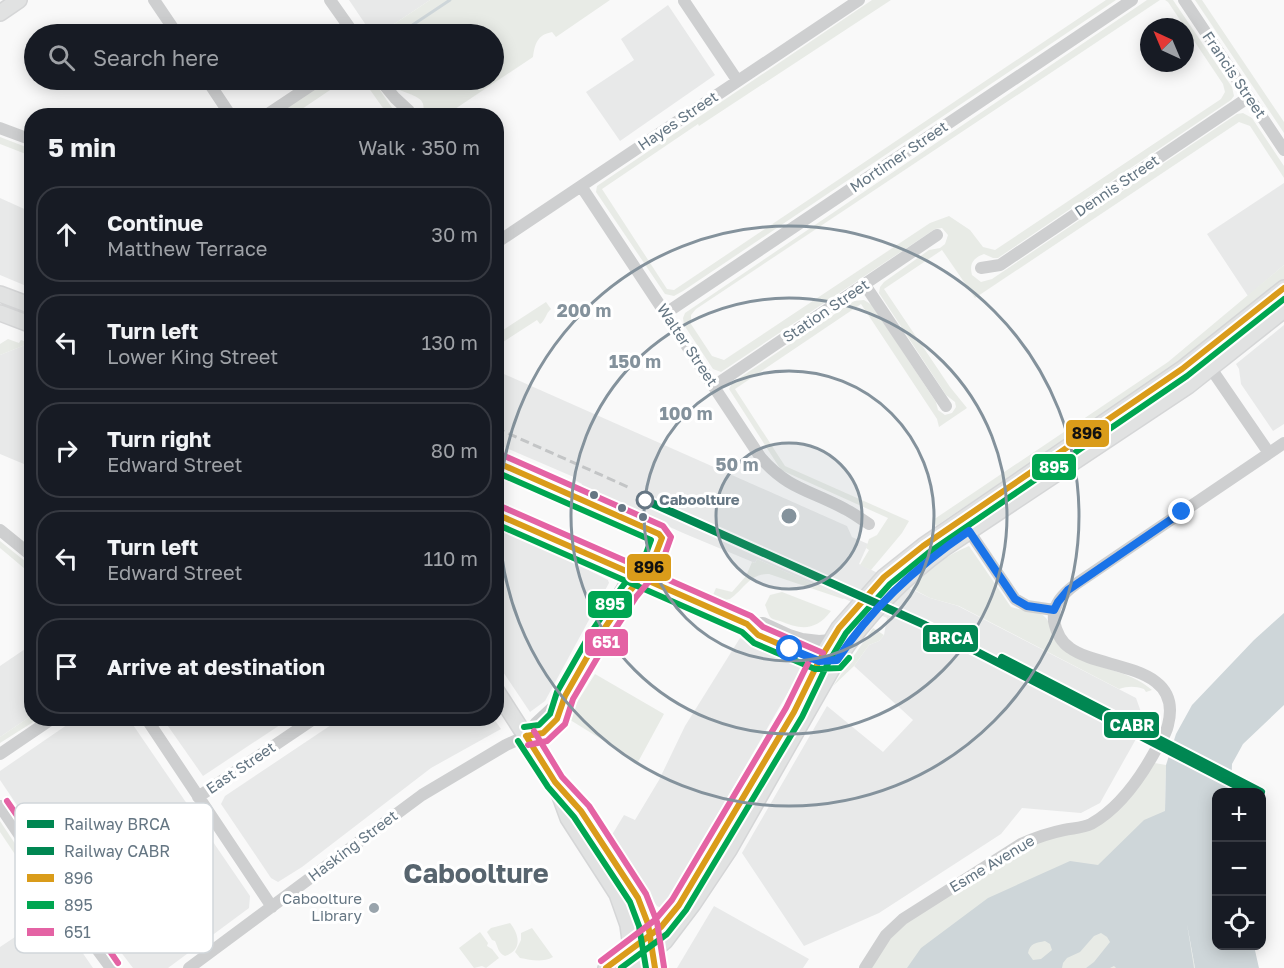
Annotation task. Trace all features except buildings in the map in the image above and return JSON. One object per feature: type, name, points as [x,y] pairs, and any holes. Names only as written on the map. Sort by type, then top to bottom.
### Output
[{"type":"main road","points":[[0,13],[19,0]]},
{"type":"main road","points":[[606,968],[667,921],[687,894],[794,712],[832,640],[848,617],[884,578],[923,546],[1202,354],[1284,288]]},
{"type":"main road","points":[[0,294],[24,303]]},
{"type":"main road","points":[[633,968],[665,941],[683,920],[729,850],[837,660],[863,624],[900,585],[923,564],[969,531],[1102,444],[1212,368],[1284,310]]},
{"type":"main road","points":[[0,313],[24,322]]},
{"type":"main road","points":[[504,702],[555,782],[581,811],[629,883],[642,907],[650,935],[654,968]]},
{"type":"main road","points":[[555,782],[568,818],[617,894],[628,926],[633,968]]},
{"type":"street","points":[[154,0],[170,24]]},
{"type":"street","points":[[330,0],[347,24]]},
{"type":"street","name":"Hayes Street","points":[[504,238],[859,0]]},
{"type":"street","name":"Mortimer Street","points":[[666,313],[1132,0]]},
{"type":"street","name":"Francis Street","points":[[1184,0],[1284,150]]},
{"type":"street","points":[[684,1],[737,80]]},
{"type":"street","points":[[214,90],[226,108]]},
{"type":"street","points":[[277,108],[304,90]]},
{"type":"street","points":[[388,90],[406,108]]},
{"type":"street","name":"Dennis Street","points":[[981,268],[1000,265],[1249,97]]},
{"type":"street","points":[[0,128],[24,137]]},
{"type":"street","name":"Walter Street","points":[[581,186],[761,459],[793,486],[845,508],[869,524]]},
{"type":"street","name":"Station Street","points":[[714,386],[937,235]]},
{"type":"street","points":[[865,285],[946,406]]},
{"type":"street","points":[[1202,354],[1269,453]]},
{"type":"street","points":[[969,531],[1015,599],[1027,606],[1054,610],[1068,590],[1284,443]]},
{"type":"street","points":[[504,518],[747,624],[758,635],[819,661],[837,660]]},
{"type":"street","points":[[0,530],[24,550]]},
{"type":"street","points":[[526,736],[536,723],[565,696],[598,638],[602,620],[635,576]]},
{"type":"street","name":"Esme Avenue","points":[[864,968],[886,935],[903,919],[1021,844],[1038,837],[1089,825],[1107,813],[1130,789],[1149,762],[1168,727],[1171,709],[1165,692],[1154,680],[1070,648],[1062,640],[1057,629],[1054,610]]},
{"type":"street","points":[[747,624],[763,623],[802,639],[832,640]]},
{"type":"street","points":[[0,754],[41,726]]},
{"type":"street","points":[[151,726],[202,803]]},
{"type":"street","name":"East Street","points":[[198,797],[303,726]]},
{"type":"street","name":"Hasking Street","points":[[213,950],[405,806],[506,745],[526,736]]},
{"type":"street","points":[[0,806],[15,828]]},
{"type":"street","points":[[213,819],[272,907]]},
{"type":"street","points":[[100,953],[111,968]]},
{"type":"street","name":"Hasking Street","points":[[189,968],[209,953]]},
{"type":"shaded area","points":[[349,0],[430,0],[394,24],[365,24]]},
{"type":"shaded area","points":[[430,0],[610,0],[556,37],[552,32],[543,35],[536,44],[533,57],[504,76],[504,24],[394,24]]},
{"type":"shaded area","points":[[872,0],[891,0],[699,126],[698,124],[602,189],[667,289],[674,290],[1106,0],[1116,0],[683,291],[674,296],[665,294],[596,192],[597,186]]},
{"type":"shaded area","points":[[1147,0],[1160,0],[696,309],[691,315],[691,324],[712,356],[724,360],[930,223],[949,216],[970,230],[983,247],[995,250],[1221,99],[1225,92],[1223,84],[1194,41],[1194,31],[1232,87],[1234,96],[1231,100],[998,258],[984,254],[977,257],[971,268],[972,275],[981,282],[992,279],[1237,114],[1243,113],[1252,118],[1284,166],[1284,178],[1250,126],[1239,122],[975,298],[942,250],[884,289],[950,387],[967,408],[939,427],[937,419],[861,304],[735,389],[785,466],[909,521],[902,533],[871,570],[860,565],[869,550],[866,548],[869,539],[877,535],[888,518],[781,470],[729,389],[732,383],[854,301],[864,300],[872,305],[936,402],[938,410],[945,415],[952,413],[956,407],[955,402],[946,395],[879,293],[884,282],[929,250],[940,248],[945,244],[948,235],[942,228],[935,229],[721,372],[713,369],[684,325],[685,313]]},
{"type":"shaded area","points":[[1165,0],[1173,0],[1185,18],[1179,18]]},
{"type":"shaded area","points":[[1195,0],[1202,0],[1284,122],[1284,133]]},
{"type":"shaded area","points":[[668,5],[715,75],[620,141],[586,92],[634,60],[621,39]]},
{"type":"shaded area","points":[[313,90],[330,90],[303,108],[287,108]]},
{"type":"shaded area","points":[[370,90],[380,90],[392,108],[383,108]]},
{"type":"shaded area","points":[[401,90],[484,90],[456,108],[424,108],[421,101]]},
{"type":"shaded area","points":[[0,137],[24,146],[24,153],[0,144]]},
{"type":"shaded area","points":[[1284,183],[1284,265],[1248,296],[1207,234]]},
{"type":"shaded area","points":[[0,198],[24,209],[24,285],[0,275]]},
{"type":"shaded area","points":[[1284,265],[1284,280],[1179,363],[936,526],[933,520],[1168,362]]},
{"type":"shaded area","points":[[546,302],[551,309],[542,323],[540,324],[537,320],[504,341],[504,329]]},
{"type":"shaded area","points":[[1284,325],[1284,424],[1273,431],[1241,384],[1236,364]]},
{"type":"shaded area","points":[[8,339],[19,343],[21,340],[24,341],[24,345],[0,355],[0,344]]},
{"type":"shaded area","points":[[24,345],[24,464],[0,454],[0,355]]},
{"type":"shaded area","points":[[504,374],[847,526],[852,537],[868,544],[859,564],[930,598],[958,606],[1136,698],[1146,726],[1140,738],[1136,739],[1100,803],[1081,813],[1022,808],[1001,834],[879,913],[804,946],[742,853],[827,706],[883,752],[913,720],[854,666],[869,645],[879,641],[884,635],[887,618],[757,559],[755,563],[683,533],[581,487],[582,484],[575,480],[576,478],[504,447]]},
{"type":"shaded area","points":[[504,532],[575,563],[608,580],[609,583],[545,701],[530,712],[504,673]]},
{"type":"shaded area","points":[[0,541],[24,560],[24,568],[0,548]]},
{"type":"shaded area","points":[[969,546],[1011,607],[1043,615],[1064,651],[1081,660],[1133,678],[1152,690],[1146,692],[1138,687],[1119,689],[959,606],[930,598],[911,588],[938,564]]},
{"type":"shaded area","points":[[757,559],[844,598],[769,574],[762,574],[752,579],[730,599],[725,600],[713,595],[716,588],[732,592],[746,576],[752,562],[755,563]]},
{"type":"shaded area","points":[[782,592],[831,611],[820,622],[808,627],[795,626],[773,619],[765,605],[770,595]]},
{"type":"shaded area","points":[[1284,613],[1284,705],[1243,744],[1232,764],[1231,788],[1212,788],[1212,950],[1255,950],[1259,968],[1195,968],[1187,924],[1194,968],[1116,968],[1114,966],[1086,968],[1094,962],[1110,942],[1101,933],[1094,936],[1080,952],[1067,958],[1062,968],[907,968],[921,948],[988,898],[1070,861],[1098,865],[1144,820],[1165,811],[1166,765],[1176,734],[1192,705],[1254,640]],"holes":[[[1045,941],[1050,944],[1052,950],[1041,959],[1033,960],[1028,953],[1032,945]]]},
{"type":"shaded area","points":[[873,628],[884,635],[879,641],[869,645],[854,666],[833,686]]},
{"type":"shaded area","points":[[740,638],[802,668],[663,909],[657,906],[610,838],[624,815],[635,820],[659,780],[685,726]]},
{"type":"shaded area","points":[[24,650],[24,721],[0,737],[0,666]]},
{"type":"shaded area","points":[[595,674],[664,714],[638,762],[567,718]]},
{"type":"shaded area","points":[[24,721],[24,726],[27,726],[0,743],[0,737]]},
{"type":"shaded area","points":[[65,726],[134,726],[186,803],[15,803],[0,780],[0,771]]},
{"type":"shaded area","points":[[168,726],[278,726],[203,776]]},
{"type":"shaded area","points":[[330,726],[499,726],[501,729],[431,768],[302,867],[278,882],[271,878],[221,804],[225,796]]},
{"type":"shaded area","points":[[1149,762],[1166,765],[1165,811],[1195,968],[865,968],[886,935],[1021,844],[1089,825]]},
{"type":"shaded area","points":[[0,821],[15,844],[15,854],[0,832]]},
{"type":"shaded area","points":[[213,842],[250,896],[249,908],[213,935]]},
{"type":"shaded area","points":[[714,906],[809,959],[803,968],[677,968]]},
{"type":"shaded area","points":[[510,923],[516,932],[518,941],[515,950],[505,956],[487,932],[491,928]]},
{"type":"shaded area","points":[[532,928],[553,957],[545,960],[532,960],[520,958],[515,952],[521,940],[521,933]]},
{"type":"shaded area","points":[[480,932],[488,943],[487,946],[499,958],[486,968],[482,966],[474,968],[459,948]]},
{"type":"shaded area","points":[[15,937],[15,953],[83,953],[93,968],[0,968],[0,947]]},
{"type":"shaded area","points":[[122,953],[188,953],[168,968],[133,968]]},
{"type":"pier","points":[[1170,741],[1234,775],[1234,787],[1167,751]]},
{"type":"waterway","points":[[414,24],[450,0]]},
{"type":"railway","points":[[504,432],[628,487]]},
{"type":"rail line","name":"BRCA","points":[[645,500],[925,625],[1241,788]]},
{"type":"rail line","name":"CABR","points":[[1002,658],[1253,788]]},
{"type":"transit line","name":"896","points":[[606,968],[661,927],[679,905],[794,712],[819,661],[839,628],[884,577],[923,546],[1182,369],[1284,288]]},
{"type":"transit line","name":"895","points":[[621,968],[667,934],[686,910],[802,717],[827,665],[846,633],[890,584],[928,553],[1187,376],[1284,299]]},
{"type":"transit line","name":"651","points":[[504,456],[663,526],[671,537],[660,568],[636,597],[606,643],[573,699],[565,724],[547,741],[528,745]]},
{"type":"transit line","name":"896","points":[[504,466],[659,534],[662,538],[652,564],[629,592],[598,638],[565,696],[557,719],[543,733],[526,736]]},
{"type":"transit line","name":"895","points":[[504,476],[651,540],[644,559],[590,634],[557,692],[550,714],[539,725],[524,727]]},
{"type":"transit line","name":"651","points":[[504,508],[751,616],[763,627],[823,653]]},
{"type":"transit line","name":"896","points":[[504,518],[747,624],[758,635],[819,661]]},
{"type":"transit line","name":"895","points":[[504,528],[742,632],[754,643],[815,669],[840,668],[849,658]]},
{"type":"transit line","name":"651","points":[[601,961],[655,920],[672,900],[786,708],[811,657]]},
{"type":"transit line","name":"651","points":[[534,731],[562,777],[589,806],[646,894],[657,922],[664,967]]},
{"type":"transit line","name":"896","points":[[526,736],[555,782],[581,811],[638,898],[648,924],[655,968]]},
{"type":"transit line","name":"895","points":[[518,741],[548,787],[574,817],[630,902],[639,926],[646,968]]},
{"type":"transit line","name":"651","points":[[7,801],[15,813]]},
{"type":"transit line","name":"651","points":[[111,953],[118,963]]},
{"type":"place","name":"Caboolture","points":[[645,500]]},
{"type":"place","name":"Caboolture Library","points":[[374,908]]},
{"type":"district","name":"Caboolture","points":[[476,874]]},
{"type":"route","points":[[790,649],[819,661],[837,660],[856,633],[900,585],[930,559],[969,531],[1015,599],[1027,606],[1054,610],[1068,590],[1182,512]]}]
